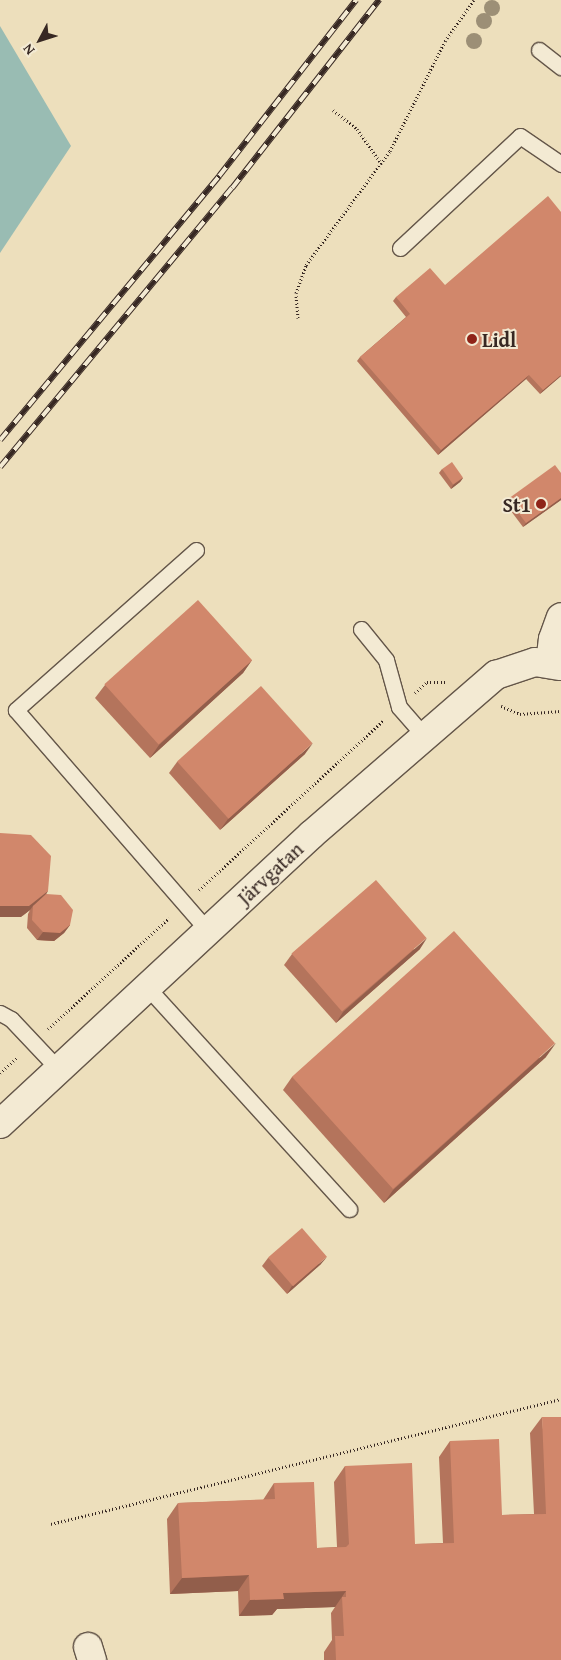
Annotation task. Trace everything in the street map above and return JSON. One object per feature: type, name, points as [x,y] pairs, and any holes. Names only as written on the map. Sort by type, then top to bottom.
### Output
[{"type":"street","points":[[555,665],[553,639],[561,617]]},
{"type":"street","name":"Järvgatan","points":[[0,1124],[311,835],[426,738],[496,675],[535,662],[555,665]]},
{"type":"lane","points":[[539,50],[561,67]]},
{"type":"lane","points":[[400,248],[520,136],[561,164]]},
{"type":"lane","points":[[196,550],[16,710],[208,931]]},
{"type":"lane","points":[[361,629],[386,660],[399,707],[426,738]]},
{"type":"lane","points":[[148,988],[349,1209]]},
{"type":"lane","points":[[0,1013],[11,1019],[59,1070]]},
{"type":"path","points":[[298,318],[296,293],[306,265],[381,163],[445,41],[474,0]]},
{"type":"path","points":[[333,110],[356,129],[381,163]]},
{"type":"path","points":[[0,1073],[427,682],[435,680],[452,686]]},
{"type":"path","points":[[496,704],[520,714],[561,711]]},
{"type":"path","points":[[51,1524],[561,1399]]},
{"type":"water","points":[[0,26],[71,146],[0,253]]},
{"type":"building","name":"Lidl","points":[[548,196],[561,212],[561,375],[543,390],[529,375],[441,450],[360,357],[410,314],[396,297],[430,268],[445,285]]},
{"type":"building","points":[[452,462],[463,478],[453,484],[442,469]]},
{"type":"building","points":[[555,465],[561,473],[561,498],[526,523],[508,499]]},
{"type":"building","points":[[198,600],[252,660],[159,745],[104,684]]},
{"type":"building","points":[[261,686],[313,743],[229,819],[177,762]]},
{"type":"building","points":[[0,833],[31,835],[51,856],[48,891],[29,906],[0,906]]},
{"type":"building","points":[[376,880],[427,938],[342,1012],[291,953]]},
{"type":"building","points":[[46,894],[61,895],[73,910],[70,925],[60,933],[43,932],[32,920],[33,906]]},
{"type":"building","points":[[454,931],[555,1043],[393,1189],[292,1077]]},
{"type":"building","points":[[302,1228],[327,1257],[293,1286],[268,1258]]},
{"type":"building","points":[[542,1417],[561,1417],[561,1660],[336,1660],[335,1636],[344,1636],[342,1597],[346,1597],[346,1591],[283,1593],[284,1599],[250,1600],[249,1575],[182,1578],[178,1503],[275,1499],[274,1483],[314,1482],[317,1548],[346,1547],[349,1544],[345,1466],[412,1463],[415,1544],[454,1543],[450,1441],[499,1439],[502,1515],[546,1514]]},
{"type":"railway","points":[[0,440],[219,176],[356,0]]},
{"type":"railway","points":[[0,467],[232,188],[379,0]]},
{"type":"place","name":"Lidl","points":[[472,339]]},
{"type":"place","name":"St1","points":[[541,504]]}]
